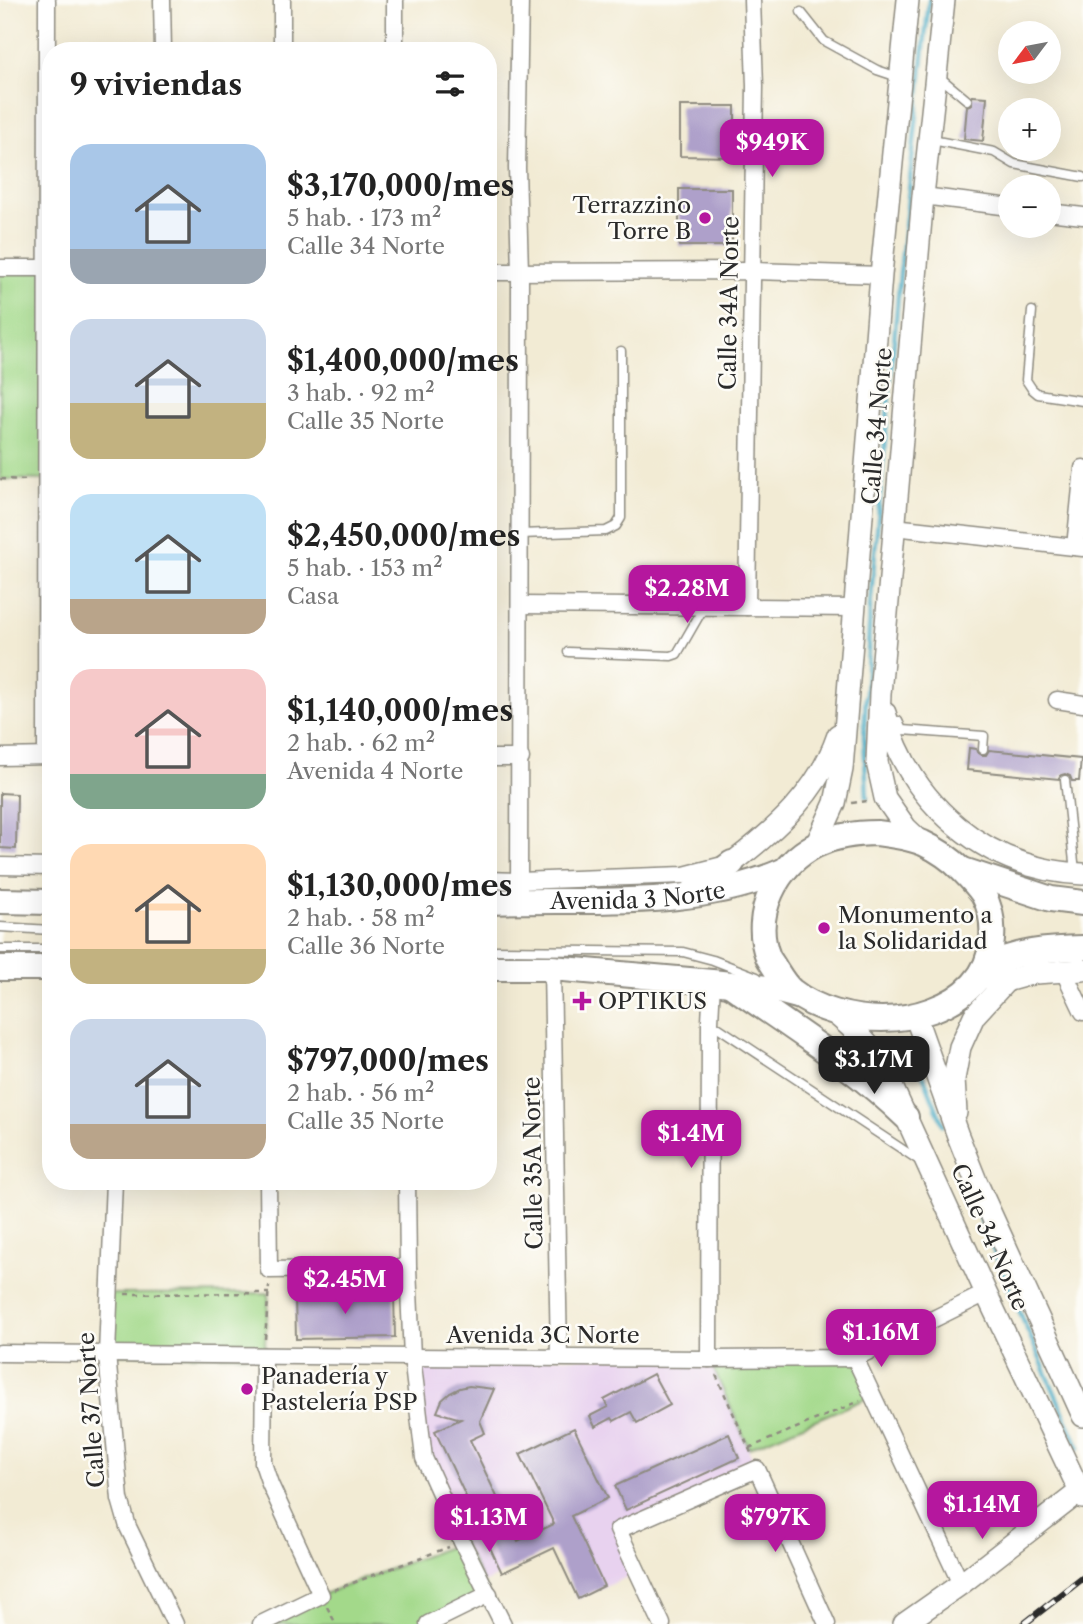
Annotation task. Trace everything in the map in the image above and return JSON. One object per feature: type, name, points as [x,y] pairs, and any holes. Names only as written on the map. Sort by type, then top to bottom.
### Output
[{"type":"main road","name":"Calle 34 Norte","points":[[816,845],[835,803],[842,769],[881,275],[908,0]]},
{"type":"main road","name":"Calle 34 Norte","points":[[922,843],[906,828],[885,798],[877,762],[880,688],[943,0]]},
{"type":"main road","points":[[880,688],[891,735],[903,762],[937,809],[982,845],[1008,858],[1080,878]]},
{"type":"main road","points":[[687,896],[762,840],[804,799],[834,747],[847,710]]},
{"type":"main road","points":[[956,998],[974,983],[985,967],[992,933],[990,915],[983,895],[972,880],[938,851],[903,836],[877,832],[839,837],[816,845],[797,858],[773,887],[765,906],[762,932],[768,957],[783,982],[797,994],[832,1011],[882,1019],[915,1015],[1008,979],[1035,973],[1073,970]]},
{"type":"main road","points":[[961,869],[1051,899],[1083,903]]},
{"type":"main road","name":"Avenida 3 Norte","points":[[497,899],[519,891],[641,900],[687,896],[740,886],[785,870]]},
{"type":"main road","points":[[1051,899],[1080,878]]},
{"type":"main road","points":[[0,901],[42,902]]},
{"type":"main road","points":[[985,967],[1003,958],[1034,951],[1083,948]]},
{"type":"main road","points":[[0,968],[42,968]]},
{"type":"main road","points":[[497,968],[552,968],[721,983],[797,994]]},
{"type":"main road","points":[[957,1136],[954,1079],[960,1046],[974,1016],[1008,979]]},
{"type":"main road","points":[[721,983],[864,1079],[906,1117]]},
{"type":"main road","name":"Calle 34 Norte","points":[[832,1011],[870,1045],[880,1060],[986,1293],[1082,1493]]},
{"type":"main road","name":"Calle 34 Norte","points":[[915,1015],[957,1136],[1083,1416]]},
{"type":"main road","points":[[904,1624],[1082,1493]]},
{"type":"street","points":[[47,0],[47,42]]},
{"type":"street","points":[[162,0],[163,42]]},
{"type":"street","points":[[282,0],[282,42]]},
{"type":"street","points":[[395,0],[395,42]]},
{"type":"street","points":[[519,891],[520,271],[517,168],[520,0]]},
{"type":"street","name":"Calle 34A Norte","points":[[747,607],[755,86],[752,0]]},
{"type":"street","points":[[923,196],[998,205]]},
{"type":"street","points":[[1061,213],[1083,216]]},
{"type":"street","points":[[0,268],[42,268]]},
{"type":"street","points":[[497,272],[753,271],[881,275]]},
{"type":"street","points":[[894,527],[1079,547],[1083,468]]},
{"type":"street","points":[[520,605],[854,608]]},
{"type":"street","points":[[1057,700],[1083,704]]},
{"type":"street","points":[[0,757],[42,756]]},
{"type":"street","points":[[497,758],[521,758]]},
{"type":"street","name":"Avenida 3 Norte","points":[[497,883],[519,891],[684,875],[732,863]]},
{"type":"street","points":[[0,866],[42,867]]},
{"type":"street","name":"Calle 35A Norte","points":[[552,968],[559,1357]]},
{"type":"street","points":[[1073,970],[1083,1012]]},
{"type":"street","points":[[709,1359],[710,1021],[721,983]]},
{"type":"street","name":"Calle 37 Norte","points":[[114,1190],[107,1354],[120,1499],[128,1527],[175,1624]]},
{"type":"street","points":[[268,1190],[269,1270],[408,1268]]},
{"type":"street","points":[[407,1190],[412,1357],[424,1458],[503,1624]]},
{"type":"street","name":"Avenida 3C Norte","points":[[0,1353],[709,1359],[855,1357],[986,1293]]},
{"type":"street","points":[[261,1624],[320,1595],[263,1463],[264,1356]]},
{"type":"street","points":[[855,1357],[961,1584]]},
{"type":"street","points":[[662,1624],[618,1530],[757,1469],[827,1624]]},
{"type":"street","points":[[428,1624],[489,1594]]},
{"type":"lane","points":[[801,12],[824,41],[877,71],[900,78]]},
{"type":"lane","points":[[935,74],[967,100]]},
{"type":"lane","points":[[929,140],[976,145],[1014,164],[1083,177]]},
{"type":"lane","points":[[1032,311],[1026,380],[1038,394],[1083,401]]},
{"type":"lane","points":[[520,534],[607,531],[616,526],[621,518],[621,351]]},
{"type":"lane","points":[[568,652],[671,656],[681,650],[704,607]]},
{"type":"lane","points":[[880,688],[902,730],[984,736],[983,750]]},
{"type":"lane","points":[[1065,780],[1080,878]]},
{"type":"lane","points":[[0,927],[42,929]]},
{"type":"lane","points":[[0,949],[42,949]]},
{"type":"lane","points":[[497,950],[683,952],[726,964],[797,994]]},
{"type":"lane","points":[[710,1021],[930,1168]]},
{"type":"path","points":[[0,479],[42,480]]},
{"type":"path","points":[[835,803],[885,798]]},
{"type":"path","points":[[110,1294],[269,1293],[264,1356]]},
{"type":"path","points":[[709,1359],[749,1448],[872,1396]]},
{"type":"path","points":[[320,1595],[462,1542]]},
{"type":"shaded area","points":[[412,1357],[709,1359],[757,1469],[618,1530],[638,1572],[578,1599],[553,1549],[483,1583],[424,1458]]},
{"type":"green space","points":[[0,268],[42,268],[42,480],[0,479]]},
{"type":"green space","points":[[269,1293],[264,1356],[107,1354],[110,1294]]},
{"type":"green space","points":[[855,1358],[872,1396],[749,1448],[709,1359]]},
{"type":"green space","points":[[462,1542],[489,1594],[428,1624],[261,1624],[321,1595]]},
{"type":"building","points":[[972,96],[987,97],[983,141],[964,139],[967,106],[972,104]]},
{"type":"building","points":[[680,106],[735,106],[735,157],[680,156]]},
{"type":"building","name":"Terrazzino Torre B","points":[[679,189],[732,189],[732,246],[679,246]]},
{"type":"building","points":[[969,748],[976,749],[982,755],[986,755],[989,750],[1081,759],[1079,781],[1072,781],[1070,776],[1065,774],[1059,779],[967,770]]},
{"type":"building","points":[[0,793],[17,794],[16,849],[0,848]]},
{"type":"building","points":[[394,1294],[395,1337],[296,1339],[295,1295]]},
{"type":"building","points":[[653,1374],[670,1405],[637,1423],[631,1412],[595,1427],[590,1416],[608,1407],[604,1400]]},
{"type":"building","points":[[469,1386],[494,1389],[480,1421],[485,1433],[470,1440],[518,1541],[554,1524],[520,1454],[574,1428],[608,1498],[571,1516],[604,1586],[578,1599],[554,1548],[502,1573],[435,1431],[461,1419],[437,1412],[442,1400],[450,1393]]},
{"type":"building","points":[[729,1434],[739,1458],[626,1510],[615,1486]]},
{"type":"waterway","points":[[867,797],[864,737],[870,608],[900,274],[929,0]]},
{"type":"waterway","points":[[911,1045],[943,1125]]},
{"type":"waterway","points":[[972,1198],[1079,1448]]},
{"type":"railway","points":[[1024,1624],[1083,1578]]},
{"type":"place","name":"Terrazzino Torre B","points":[[705,218]]},
{"type":"place","name":"Monumento a la Solidaridad","points":[[824,928]]},
{"type":"place","name":"OPTIKUS","points":[[582,1001]]},
{"type":"place","name":"Panadería y Pastelería PSP","points":[[247,1389]]}]
